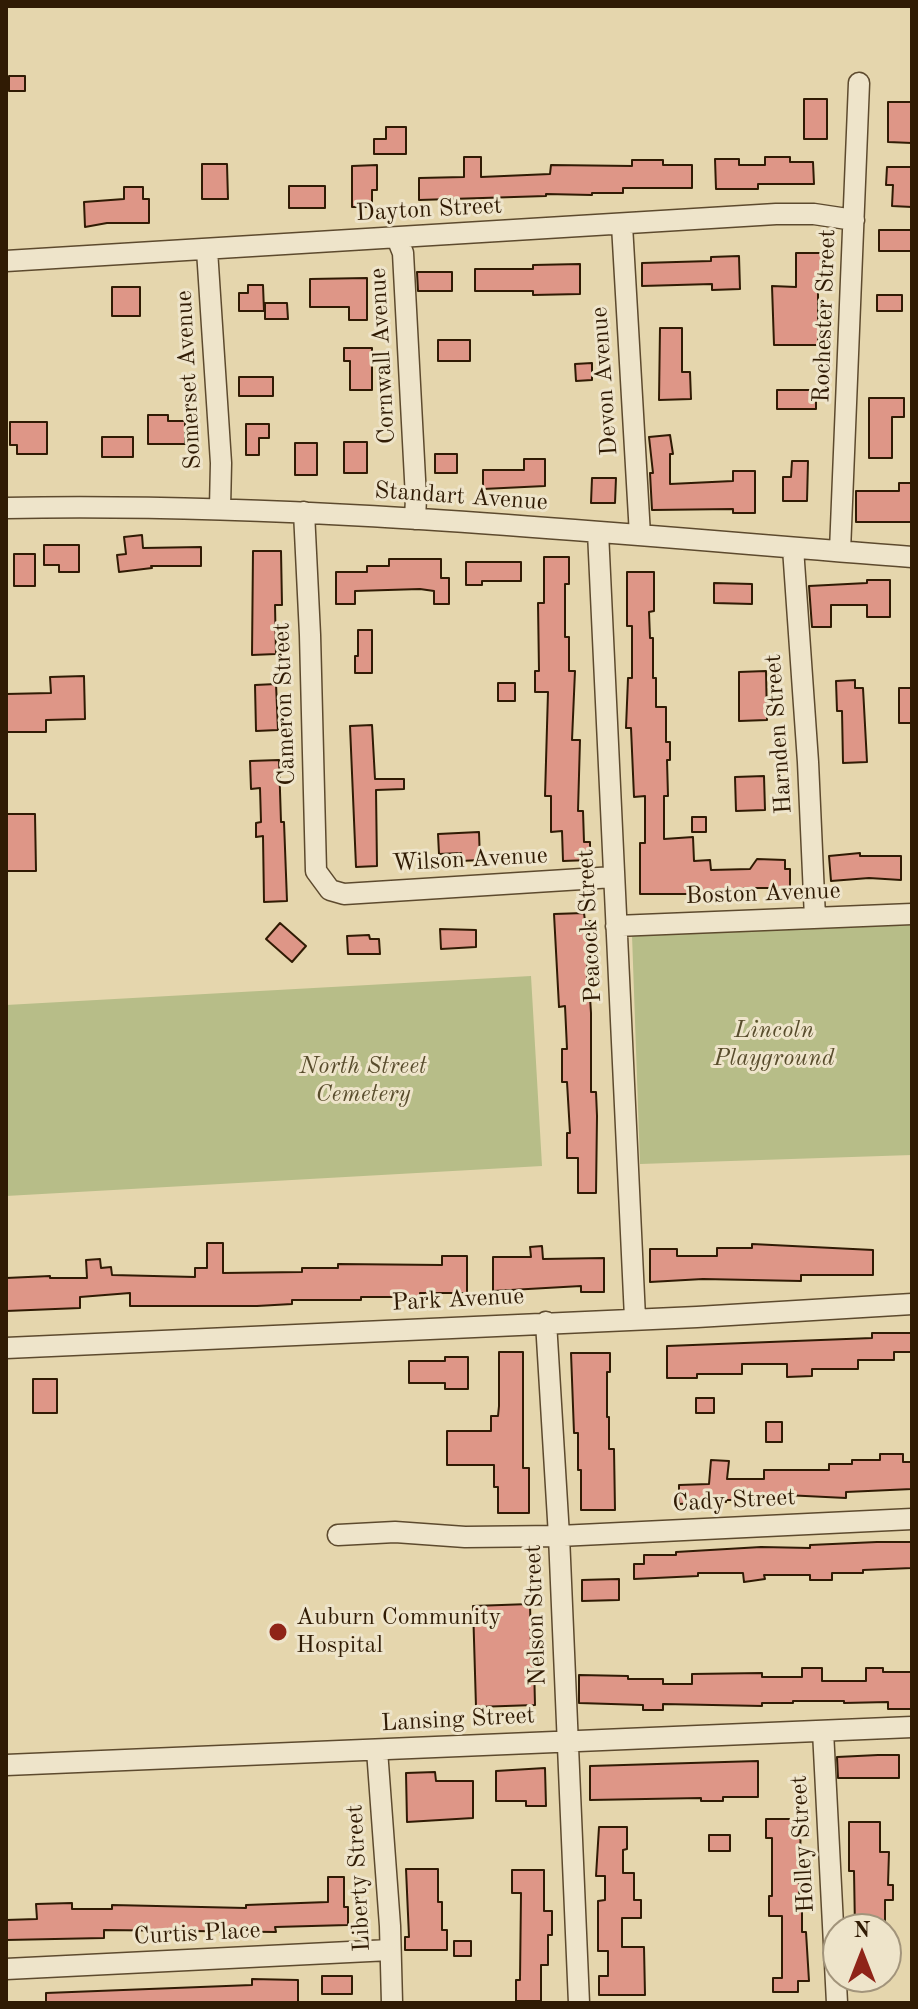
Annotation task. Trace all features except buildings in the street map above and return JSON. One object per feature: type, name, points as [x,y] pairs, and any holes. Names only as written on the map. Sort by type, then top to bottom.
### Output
[{"type":"street","name":"Rochester Street","points":[[840,551],[859,83]]},
{"type":"street","name":"Dayton Street","points":[[6,261],[776,214],[814,214],[854,220]]},
{"type":"street","name":"Devon Avenue","points":[[622,225],[640,535]]},
{"type":"street","name":"Cornwall Avenue","points":[[397,238],[403,253],[415,519]]},
{"type":"street","name":"Somerset Avenue","points":[[207,250],[221,463],[220,508]]},
{"type":"street","name":"Standart Avenue","points":[[6,508],[111,506],[304,512],[912,557]]},
{"type":"street","name":"Cameron Street","points":[[304,512],[316,871],[330,890]]},
{"type":"street","name":"Peacock Street","points":[[598,532],[635,1318]]},
{"type":"street","name":"Harnden Street","points":[[793,548],[815,918]]},
{"type":"street","name":"Wilson Avenue","points":[[330,890],[344,894],[614,877]]},
{"type":"street","name":"Boston Avenue","points":[[616,926],[912,914]]},
{"type":"street","name":"Park Avenue","points":[[6,1348],[697,1317],[912,1304]]},
{"type":"street","name":"Nelson Street","points":[[546,1322],[559,1536],[579,2003]]},
{"type":"street","name":"Cady Street","points":[[338,1535],[395,1532],[465,1537],[559,1536],[912,1519]]},
{"type":"street","name":"Lansing Street","points":[[6,1765],[912,1727]]},
{"type":"street","name":"Holley Street","points":[[823,1731],[837,2003]]},
{"type":"street","name":"Liberty Street","points":[[377,1750],[392,2003]]},
{"type":"street","name":"Curtis Place","points":[[6,1969],[390,1950]]},
{"type":"green space","name":"Lincoln Playground","points":[[912,925],[912,1155],[640,1164],[632,935]]},
{"type":"green space","name":"North Street Cemetery","points":[[531,976],[542,1166],[6,1196],[6,1005]]},
{"type":"place","name":"Auburn Community Hospital","points":[[278,1632]]}]
